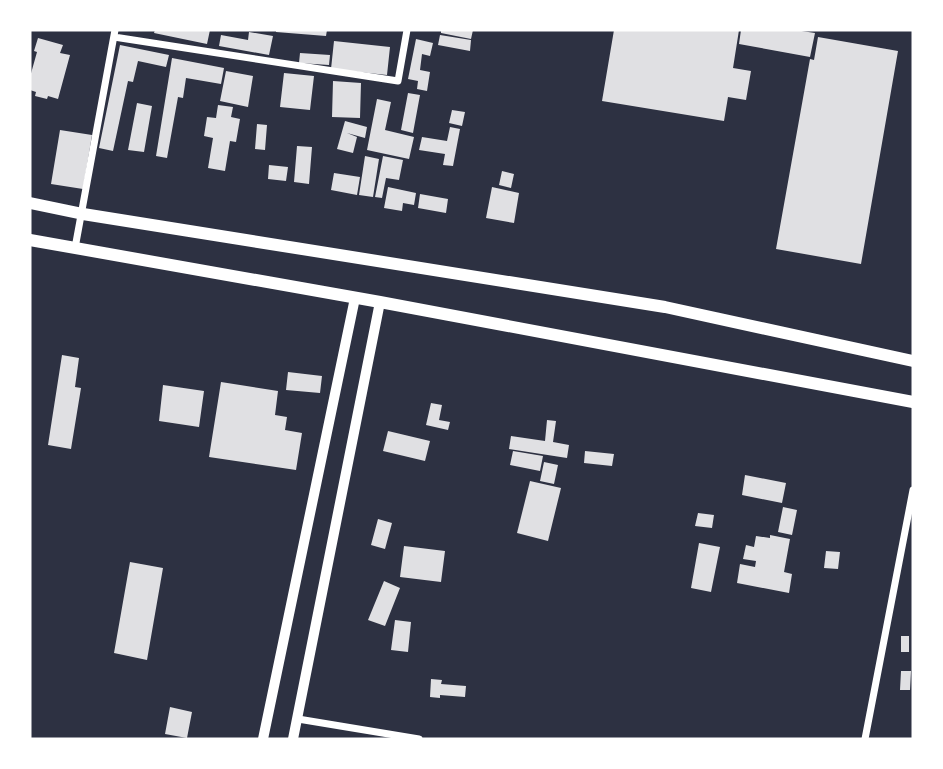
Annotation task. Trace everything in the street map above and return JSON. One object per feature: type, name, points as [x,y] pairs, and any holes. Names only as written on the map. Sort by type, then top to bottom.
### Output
[{"type":"highway","points":[[30,202],[83,214],[665,307],[913,361]]},
{"type":"highway","points":[[30,240],[380,302],[913,402]]},
{"type":"main road","points":[[263,739],[355,298]]},
{"type":"main road","points":[[293,739],[380,302]]},
{"type":"street","points":[[75,248],[114,34],[398,80],[407,30]]},
{"type":"street","points":[[864,739],[913,490]]},
{"type":"street","points":[[298,719],[419,739]]},
{"type":"building","points":[[155,30],[210,30],[207,44],[154,33]]},
{"type":"building","points":[[276,30],[327,30],[326,36]]},
{"type":"building","points":[[441,30],[473,30],[471,39],[441,33]]},
{"type":"building","points":[[614,30],[739,30],[733,68],[751,71],[746,100],[728,97],[724,121],[602,101]]},
{"type":"building","points":[[741,30],[795,30],[815,33],[810,57],[739,44]]},
{"type":"building","points":[[249,32],[273,36],[269,55],[219,46],[221,35],[248,40]]},
{"type":"building","points":[[440,35],[471,40],[470,51],[438,45]]},
{"type":"building","points":[[818,37],[898,51],[861,264],[776,249],[810,59],[814,60]]},
{"type":"building","points":[[38,38],[63,45],[60,53],[70,55],[58,99],[35,96],[36,92],[30,90]]},
{"type":"building","points":[[416,39],[433,43],[430,56],[422,54],[420,70],[430,72],[427,91],[417,89],[418,81],[408,79]]},
{"type":"building","points":[[334,41],[390,47],[387,75],[331,69]]},
{"type":"building","points":[[120,45],[169,55],[166,67],[138,61],[133,82],[128,81],[113,151],[99,148]]},
{"type":"building","points":[[300,53],[330,55],[329,65],[299,63]]},
{"type":"building","points":[[172,58],[224,68],[221,84],[186,78],[183,98],[178,97],[167,158],[156,156]]},
{"type":"building","points":[[226,71],[253,76],[248,107],[220,101]]},
{"type":"building","points":[[284,73],[314,76],[310,110],[280,107]]},
{"type":"building","points":[[333,81],[361,83],[360,118],[332,117]]},
{"type":"building","points":[[408,93],[420,95],[413,133],[401,130]]},
{"type":"building","points":[[377,99],[391,102],[385,130],[414,137],[409,159],[367,150]]},
{"type":"building","points":[[137,103],[152,106],[144,152],[128,150]]},
{"type":"building","points":[[218,105],[233,107],[231,117],[240,119],[236,142],[230,141],[225,171],[208,168],[213,138],[204,136],[207,117],[216,118]]},
{"type":"building","points":[[452,110],[465,112],[462,126],[449,123]]},
{"type":"building","points":[[345,121],[367,127],[365,138],[347,133],[357,137],[353,153],[337,149]]},
{"type":"building","points":[[257,124],[267,125],[265,150],[255,149]]},
{"type":"building","points":[[450,127],[460,129],[453,166],[443,165],[445,154],[419,150],[422,137],[447,141]]},
{"type":"building","points":[[60,130],[92,135],[83,189],[51,184]]},
{"type":"building","points":[[297,146],[312,147],[309,184],[294,182]]},
{"type":"building","points":[[365,156],[379,159],[373,197],[359,195]]},
{"type":"building","points":[[383,156],[403,160],[399,180],[386,178],[382,198],[375,197]]},
{"type":"building","points":[[269,165],[288,167],[286,181],[268,179]]},
{"type":"building","points":[[502,171],[514,174],[511,188],[499,185]]},
{"type":"building","points":[[334,173],[360,177],[357,195],[331,190]]},
{"type":"building","points":[[388,187],[416,193],[414,205],[403,203],[402,211],[384,208]]},
{"type":"building","points":[[492,187],[519,193],[514,223],[486,218]]},
{"type":"building","points":[[420,194],[448,199],[446,213],[418,208]]},
{"type":"building","points":[[62,355],[79,358],[75,387],[81,388],[71,449],[48,445]]},
{"type":"building","points":[[288,372],[322,376],[320,393],[286,390]]},
{"type":"building","points":[[221,382],[278,391],[275,415],[287,417],[285,430],[302,433],[296,470],[209,457]]},
{"type":"building","points":[[163,385],[204,391],[199,427],[159,421]]},
{"type":"building","points":[[431,403],[442,405],[439,420],[450,422],[448,430],[426,425]]},
{"type":"building","points":[[547,420],[556,421],[553,442],[569,445],[567,458],[509,449],[511,436],[545,441]]},
{"type":"building","points":[[388,431],[430,441],[425,461],[383,451]]},
{"type":"building","points":[[513,451],[543,456],[540,471],[510,465]]},
{"type":"building","points":[[585,451],[614,454],[612,466],[584,463]]},
{"type":"building","points":[[544,462],[558,465],[554,484],[540,481]]},
{"type":"building","points":[[745,475],[786,483],[782,503],[742,495]]},
{"type":"building","points":[[530,481],[561,488],[548,541],[517,533]]},
{"type":"building","points":[[783,507],[797,510],[792,535],[778,532]]},
{"type":"building","points":[[698,513],[714,515],[712,528],[695,526]]},
{"type":"building","points":[[378,519],[392,523],[385,549],[371,545]]},
{"type":"building","points":[[770,535],[790,539],[784,572],[792,574],[789,593],[737,583],[740,564],[755,567],[756,561],[743,559],[746,545],[754,547],[756,536],[770,538]]},
{"type":"building","points":[[699,543],[720,547],[711,592],[691,588]]},
{"type":"building","points":[[404,546],[445,551],[441,582],[400,577]]},
{"type":"building","points":[[826,551],[840,552],[838,569],[824,568]]},
{"type":"building","points":[[130,562],[163,568],[147,660],[114,653]]},
{"type":"building","points":[[384,581],[400,588],[385,626],[368,620]]},
{"type":"building","points":[[395,620],[411,622],[408,652],[391,650]]},
{"type":"building","points":[[901,636],[909,636],[909,652],[901,652]]},
{"type":"building","points":[[901,671],[911,671],[910,690],[900,690]]},
{"type":"building","points":[[431,679],[442,680],[441,684],[466,686],[465,697],[430,697]]},
{"type":"building","points":[[170,707],[192,712],[187,738],[165,734]]}]
